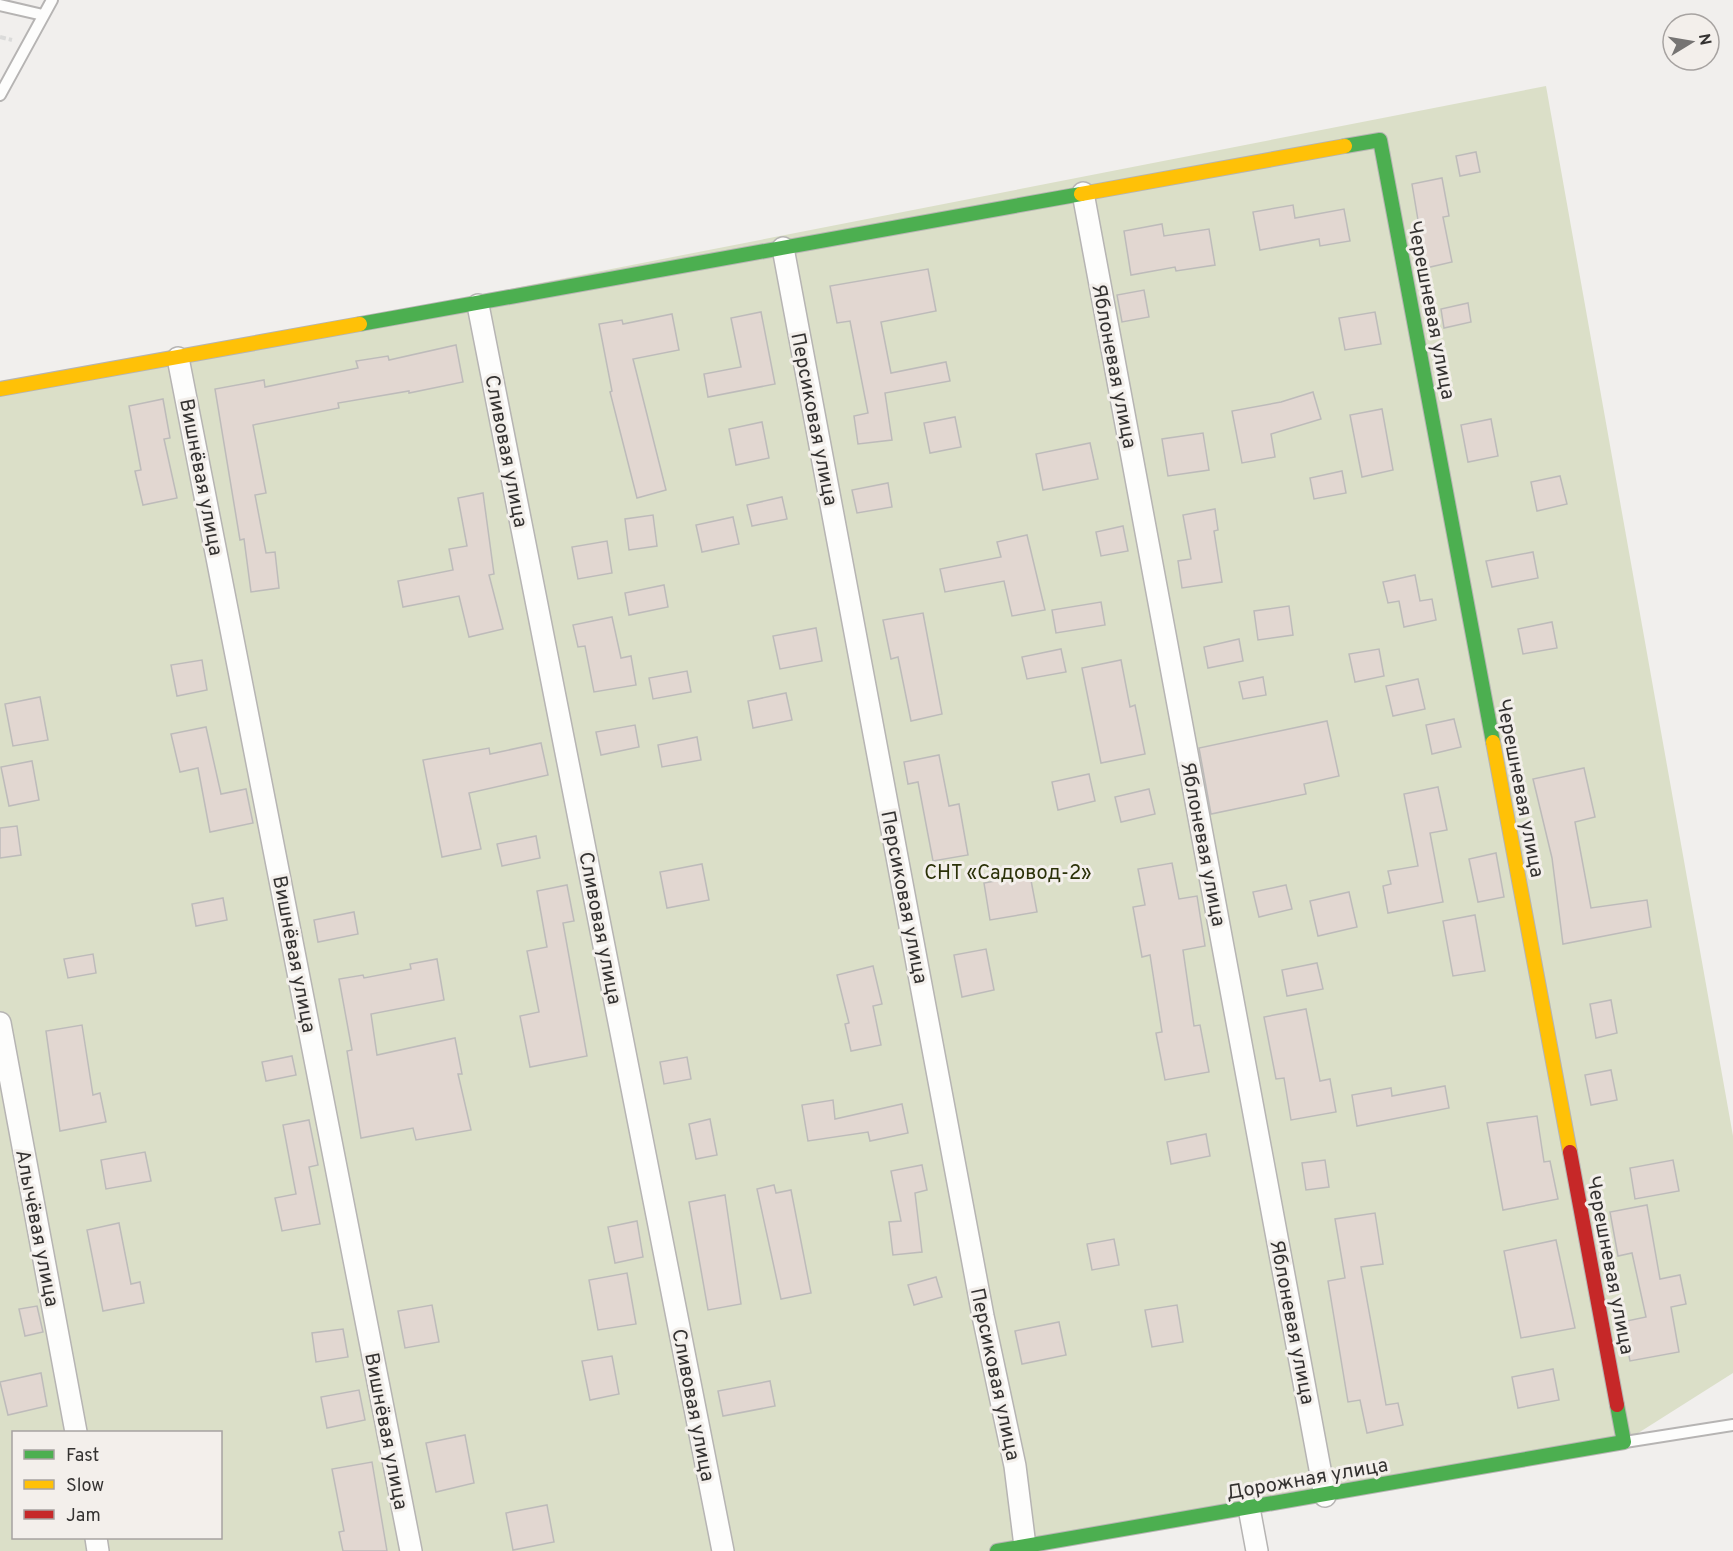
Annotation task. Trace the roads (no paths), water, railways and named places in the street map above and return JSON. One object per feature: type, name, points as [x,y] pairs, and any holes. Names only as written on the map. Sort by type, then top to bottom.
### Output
[{"type":"street","name":"Черешневая улица","points":[[1083,193],[1380,140],[1624,1442]]},
{"type":"street","points":[[0,389],[1083,193]]},
{"type":"street","name":"Яблоневая улица","points":[[1083,193],[1325,1496]]},
{"type":"street","name":"Персиковая улица","points":[[783,248],[982,1316],[1015,1466],[1025,1546]]},
{"type":"street","name":"Сливовая улица","points":[[478,304],[723,1551]]},
{"type":"street","name":"Вишнёвая улица","points":[[178,358],[411,1551]]},
{"type":"street","name":"Алычёвая улица","points":[[0,1023],[76,1431]]},
{"type":"street","name":"Дорожная улица","points":[[996,1551],[1325,1496],[1624,1442]]},
{"type":"street","points":[[1249,1508],[1257,1551]]},
{"type":"lane","points":[[0,95],[52,0]]},
{"type":"lane","points":[[0,5],[43,15]]},
{"type":"lane","points":[[1624,1442],[1733,1425]]},
{"type":"park label","name":"СНТ «Садовод-2»","points":[[1008,872]]}]
